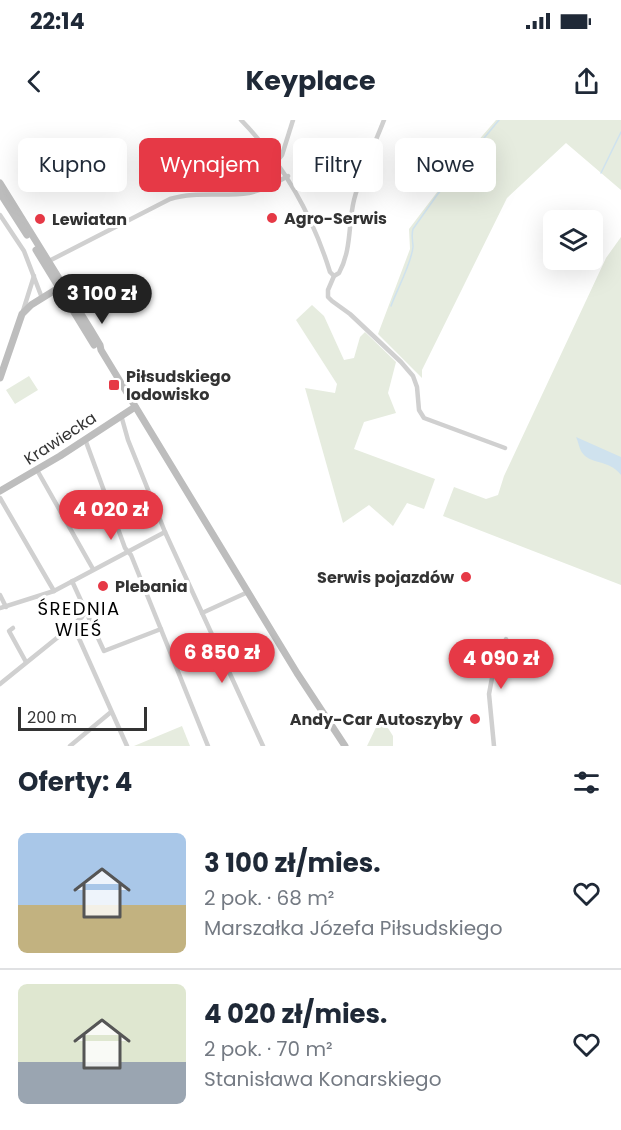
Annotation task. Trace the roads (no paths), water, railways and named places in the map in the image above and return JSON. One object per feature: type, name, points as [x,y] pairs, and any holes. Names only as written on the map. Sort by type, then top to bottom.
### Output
[{"type":"main road","points":[[0,183],[60,287],[100,345],[135,407],[248,592],[345,746]]},
{"type":"main road","points":[[0,193],[12,207]]},
{"type":"main road","points":[[0,378],[22,314],[60,287]]},
{"type":"main road","name":"Krawiecka","points":[[0,491],[135,407]]},
{"type":"street","points":[[241,120],[257,138]]},
{"type":"street","points":[[281,156],[292,120]]},
{"type":"street","points":[[384,120],[353,203],[352,230],[347,256],[339,273],[334,276],[328,290],[328,297],[350,314],[409,371],[416,383],[420,415],[438,424],[505,448]]},
{"type":"street","points":[[281,166],[318,234],[330,272],[334,276]]},
{"type":"street","points":[[46,263],[170,200],[189,195],[248,193],[288,176]]},
{"type":"street","points":[[0,215],[24,251],[42,298]]},
{"type":"street","points":[[22,314],[34,276]]},
{"type":"street","points":[[121,415],[151,500],[263,746]]},
{"type":"street","points":[[85,439],[125,548],[131,555],[208,746]]},
{"type":"street","points":[[37,470],[93,569]]},
{"type":"street","points":[[0,498],[54,591]]},
{"type":"street","points":[[115,517],[151,500]]},
{"type":"street","points":[[0,595],[3,608],[54,591],[165,532]]},
{"type":"street","points":[[72,581],[104,651],[161,629]]},
{"type":"street","points":[[202,613],[248,592]]},
{"type":"street","points":[[0,684],[73,625],[85,611]]},
{"type":"street","points":[[73,625],[127,746]]},
{"type":"street","points":[[14,628],[9,631],[26,663]]},
{"type":"street","points":[[495,746],[489,693],[506,639]]},
{"type":"street","points":[[74,745],[111,712]]},
{"type":"water","points":[[576,437],[621,457],[621,475],[611,466],[585,456]]},
{"type":"waterway","points":[[391,306],[412,254],[413,229],[437,195],[499,120]]},
{"type":"waterway","points":[[601,173],[621,132]]},
{"type":"place","name":"Agro-Serwis","points":[[272,218]]},
{"type":"place","name":"Lewiatan","points":[[40,219]]},
{"type":"place","name":"Piłsudskiego lodowisko","points":[[114,385]]},
{"type":"place","name":"Serwis pojazdów","points":[[466,577]]},
{"type":"place","name":"Plebania","points":[[103,586]]},
{"type":"place","name":"Andy-Car Autoszyby","points":[[475,719]]},
{"type":"district","name":"ŚREDNIA WIEŚ","points":[[79,619]]}]
